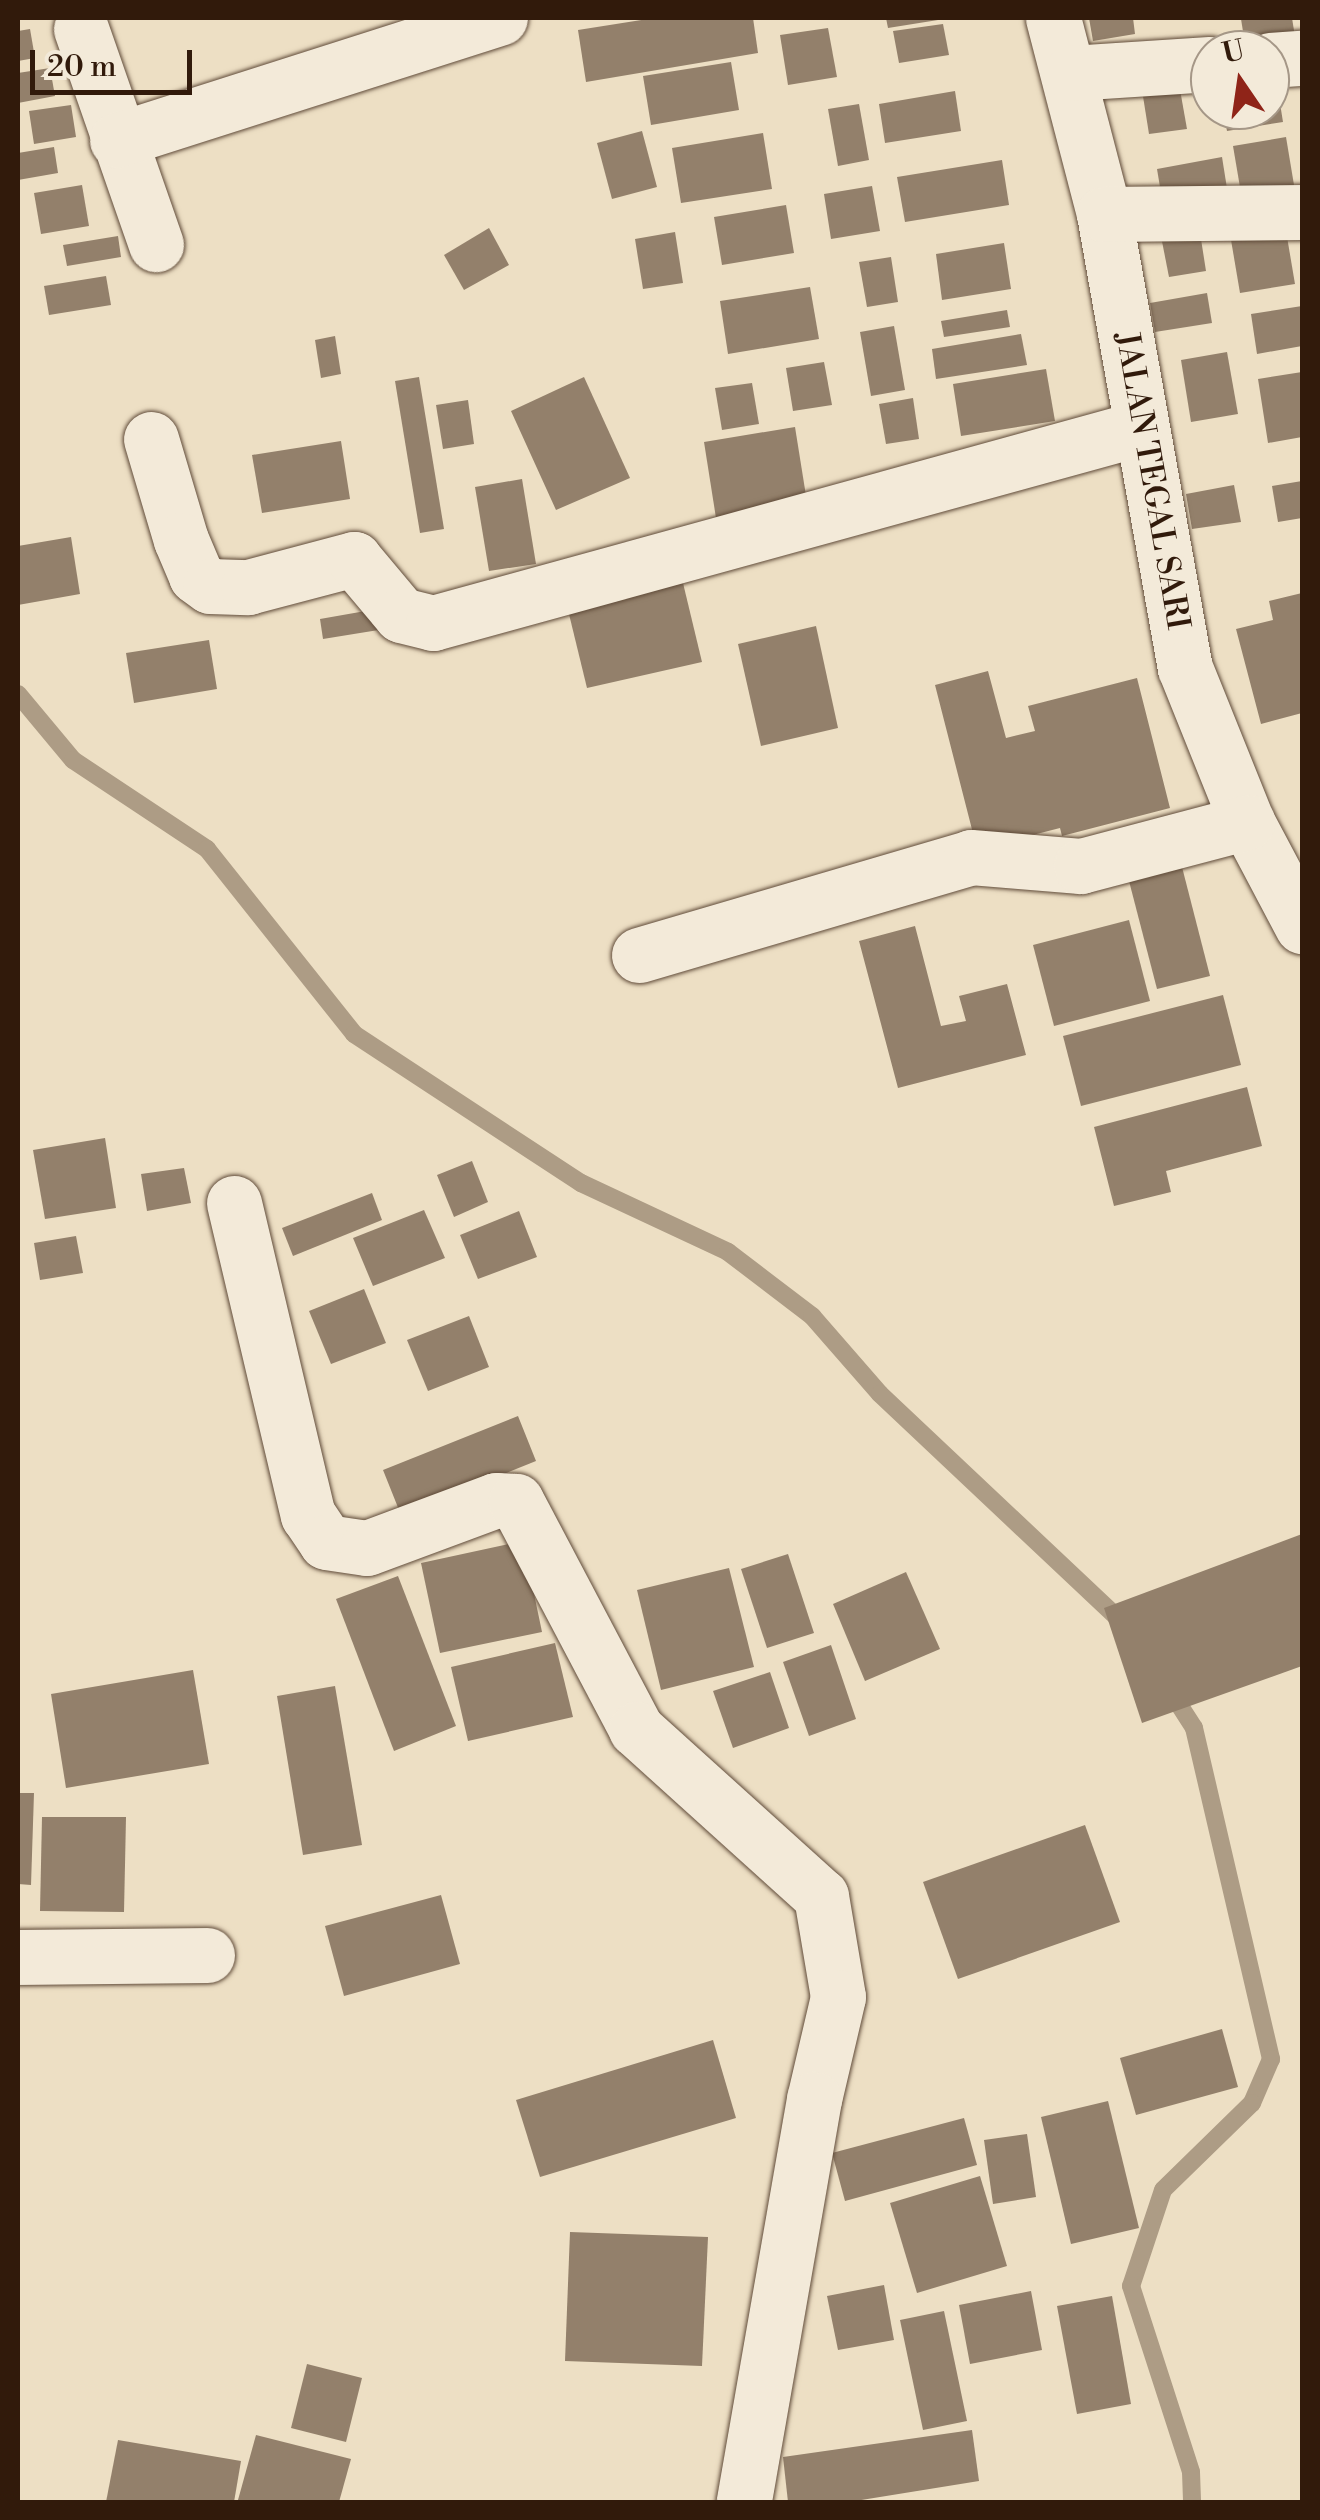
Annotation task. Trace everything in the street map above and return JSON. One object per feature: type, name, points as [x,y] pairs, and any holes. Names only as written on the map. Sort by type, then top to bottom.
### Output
[{"type":"street","points":[[116,140],[500,18]]},
{"type":"street","name":"JALAN TEGAL SARI","points":[[1053,18],[1071,73],[1104,214],[1185,668],[1246,822],[1302,926]]},
{"type":"street","points":[[81,29],[116,140],[156,244]]},
{"type":"street","points":[[1071,73],[1190,65]]},
{"type":"street","points":[[1104,214],[1302,212]]},
{"type":"street","points":[[152,439],[181,540],[196,576],[210,586],[248,587],[354,559],[401,614],[433,623],[1141,428]]},
{"type":"street","points":[[639,955],[971,857],[1080,866],[1246,822]]},
{"type":"street","points":[[234,1204],[308,1515],[326,1542],[367,1548],[496,1500],[516,1502],[636,1729],[820,1896],[838,1997],[814,2099],[744,2502]]},
{"type":"street","points":[[18,1957],[208,1955]]},
{"type":"building","points":[[654,18],[753,18],[758,53],[586,82],[578,30]]},
{"type":"building","points":[[886,18],[938,18],[938,20],[888,28]]},
{"type":"building","points":[[1089,18],[1133,18],[1135,34],[1093,41]]},
{"type":"building","points":[[1292,18],[1296,43],[1290,44],[1290,30],[1243,30],[1241,19]]},
{"type":"building","points":[[943,24],[949,55],[899,63],[893,31]]},
{"type":"building","points":[[828,28],[837,77],[788,85],[780,35]]},
{"type":"building","points":[[30,29],[35,58],[18,61],[18,31]]},
{"type":"building","points":[[731,62],[739,110],[651,125],[643,76]]},
{"type":"building","points":[[50,68],[55,96],[18,103],[18,73]]},
{"type":"building","points":[[1179,84],[1187,129],[1149,134],[1142,90]]},
{"type":"building","points":[[955,91],[961,131],[885,143],[879,104]]},
{"type":"building","points":[[859,104],[869,160],[838,166],[828,109]]},
{"type":"building","points":[[71,105],[76,137],[34,144],[29,111]]},
{"type":"building","points":[[642,131],[657,187],[612,199],[597,143]]},
{"type":"building","points":[[763,133],[772,189],[681,203],[672,148]]},
{"type":"building","points":[[1286,137],[1295,191],[1242,199],[1233,146]]},
{"type":"building","points":[[54,147],[58,173],[18,180],[18,153]]},
{"type":"building","points":[[1222,157],[1229,201],[1164,211],[1157,169]]},
{"type":"building","points":[[1002,160],[1009,205],[905,222],[897,177]]},
{"type":"building","points":[[82,185],[89,226],[41,234],[34,193]]},
{"type":"building","points":[[872,186],[880,231],[831,239],[824,194]]},
{"type":"building","points":[[786,205],[794,253],[722,265],[714,217]]},
{"type":"building","points":[[1198,220],[1206,271],[1169,277],[1159,226]]},
{"type":"building","points":[[1285,225],[1295,284],[1240,293],[1230,234]]},
{"type":"building","points":[[489,228],[509,265],[464,290],[444,255]]},
{"type":"building","points":[[675,232],[683,283],[643,289],[635,239]]},
{"type":"building","points":[[118,236],[121,257],[67,266],[63,245]]},
{"type":"building","points":[[1004,243],[1011,289],[942,300],[936,254]]},
{"type":"building","points":[[891,257],[898,302],[867,307],[859,262]]},
{"type":"building","points":[[106,276],[111,305],[49,315],[44,286]]},
{"type":"building","points":[[810,287],[819,339],[728,354],[720,301]]},
{"type":"building","points":[[1207,293],[1212,323],[1155,332],[1150,303]]},
{"type":"building","points":[[1302,306],[1302,346],[1257,354],[1251,314]]},
{"type":"building","points":[[1007,310],[1010,327],[944,337],[941,321]]},
{"type":"building","points":[[894,326],[905,390],[871,396],[860,332]]},
{"type":"building","points":[[1021,334],[1027,365],[936,379],[932,349]]},
{"type":"building","points":[[335,336],[341,374],[321,378],[315,340]]},
{"type":"building","points":[[1227,352],[1238,414],[1191,422],[1181,360]]},
{"type":"building","points":[[824,362],[832,405],[793,411],[786,368]]},
{"type":"building","points":[[1046,369],[1055,421],[961,436],[953,384]]},
{"type":"building","points":[[1302,372],[1302,437],[1268,443],[1258,379]]},
{"type":"building","points":[[419,377],[444,529],[420,533],[395,381]]},
{"type":"building","points":[[584,377],[630,478],[556,510],[511,411]]},
{"type":"building","points":[[752,383],[759,424],[722,430],[715,388]]},
{"type":"building","points":[[913,398],[919,439],[886,444],[879,404]]},
{"type":"building","points":[[468,400],[474,444],[443,449],[436,405]]},
{"type":"building","points":[[795,427],[807,502],[716,518],[704,442]]},
{"type":"building","points":[[341,441],[350,499],[262,513],[252,455]]},
{"type":"building","points":[[522,479],[536,564],[489,571],[475,487]]},
{"type":"building","points":[[1302,481],[1302,518],[1278,522],[1272,486]]},
{"type":"building","points":[[1234,485],[1241,522],[1192,529],[1186,494]]},
{"type":"building","points":[[71,537],[80,594],[18,605],[18,546]]},
{"type":"building","points":[[683,583],[702,662],[587,688],[568,610]]},
{"type":"building","points":[[1302,593],[1302,713],[1261,724],[1236,629],[1273,620],[1269,601]]},
{"type":"building","points":[[394,606],[397,627],[323,639],[320,619]]},
{"type":"building","points":[[816,626],[838,728],[761,746],[738,644]]},
{"type":"building","points":[[209,640],[217,689],[134,703],[126,653]]},
{"type":"building","points":[[988,671],[1006,738],[1035,731],[1028,706],[1137,678],[1170,808],[1062,836],[1060,828],[977,849],[935,685]]},
{"type":"building","points":[[1182,867],[1210,976],[1157,989],[1129,881]]},
{"type":"building","points":[[1129,920],[1150,1001],[1054,1026],[1033,945]]},
{"type":"building","points":[[915,926],[941,1026],[966,1021],[959,996],[1007,984],[1026,1055],[898,1088],[859,941]]},
{"type":"building","points":[[1223,995],[1241,1065],[1081,1106],[1063,1036]]},
{"type":"building","points":[[1247,1087],[1262,1146],[1166,1171],[1171,1192],[1114,1206],[1094,1127]]},
{"type":"building","points":[[105,1138],[116,1208],[45,1219],[33,1150]]},
{"type":"building","points":[[472,1161],[488,1202],[454,1217],[437,1175]]},
{"type":"building","points":[[184,1168],[191,1203],[147,1211],[141,1174]]},
{"type":"building","points":[[372,1193],[382,1220],[293,1256],[282,1228]]},
{"type":"building","points":[[424,1210],[445,1258],[373,1286],[353,1238]]},
{"type":"building","points":[[519,1211],[537,1257],[478,1279],[460,1235]]},
{"type":"building","points":[[76,1236],[83,1273],[40,1280],[34,1243]]},
{"type":"building","points":[[364,1289],[386,1343],[331,1364],[309,1311]]},
{"type":"building","points":[[469,1316],[489,1367],[428,1391],[407,1340]]},
{"type":"building","points":[[518,1416],[536,1461],[401,1515],[383,1470]]},
{"type":"building","points":[[1302,1534],[1302,1666],[1142,1723],[1104,1608]]},
{"type":"building","points":[[523,1541],[542,1632],[440,1653],[421,1563]]},
{"type":"building","points":[[788,1554],[814,1633],[767,1648],[741,1569]]},
{"type":"building","points":[[729,1568],[754,1667],[661,1690],[637,1590]]},
{"type":"building","points":[[906,1572],[940,1649],[865,1681],[833,1604]]},
{"type":"building","points":[[398,1576],[456,1726],[394,1751],[336,1599]]},
{"type":"building","points":[[555,1643],[573,1717],[468,1741],[451,1667]]},
{"type":"building","points":[[831,1645],[856,1719],[809,1736],[783,1662]]},
{"type":"building","points":[[193,1670],[209,1764],[66,1788],[51,1694]]},
{"type":"building","points":[[770,1672],[789,1728],[733,1748],[713,1691]]},
{"type":"building","points":[[335,1686],[362,1845],[303,1855],[277,1696]]},
{"type":"building","points":[[18,1793],[34,1793],[31,1885],[18,1884]]},
{"type":"building","points":[[42,1817],[126,1817],[124,1912],[40,1911]]},
{"type":"building","points":[[1085,1825],[1120,1922],[958,1979],[923,1882]]},
{"type":"building","points":[[441,1895],[460,1964],[344,1996],[325,1926]]},
{"type":"building","points":[[1222,2029],[1238,2087],[1136,2115],[1120,2058]]},
{"type":"building","points":[[713,2040],[736,2118],[540,2177],[516,2100]]},
{"type":"building","points":[[1108,2101],[1139,2228],[1071,2244],[1041,2117]]},
{"type":"building","points":[[964,2118],[977,2165],[845,2201],[832,2153]]},
{"type":"building","points":[[1027,2134],[1036,2197],[993,2204],[984,2140]]},
{"type":"building","points":[[980,2176],[1007,2266],[917,2293],[890,2203]]},
{"type":"building","points":[[570,2232],[708,2237],[702,2366],[565,2361]]},
{"type":"building","points":[[884,2285],[894,2340],[838,2350],[827,2296]]},
{"type":"building","points":[[1031,2291],[1042,2350],[970,2364],[959,2305]]},
{"type":"building","points":[[1112,2296],[1131,2404],[1077,2414],[1057,2306]]},
{"type":"building","points":[[944,2311],[967,2421],[923,2430],[900,2320]]},
{"type":"building","points":[[307,2364],[362,2378],[346,2442],[291,2428]]},
{"type":"building","points":[[972,2430],[979,2481],[849,2502],[788,2502],[783,2457]]},
{"type":"building","points":[[256,2435],[351,2459],[339,2502],[238,2500]]},
{"type":"building","points":[[118,2440],[241,2461],[234,2502],[106,2502]]},
{"type":"waterway","points":[[18,694],[73,760],[207,849],[354,1034],[581,1183],[728,1252],[812,1316],[880,1394],[1123,1623]]},
{"type":"waterway","points":[[1169,1689],[1194,1728],[1271,2059],[1252,2103],[1163,2190],[1131,2286],[1191,2472],[1192,2502]]}]
